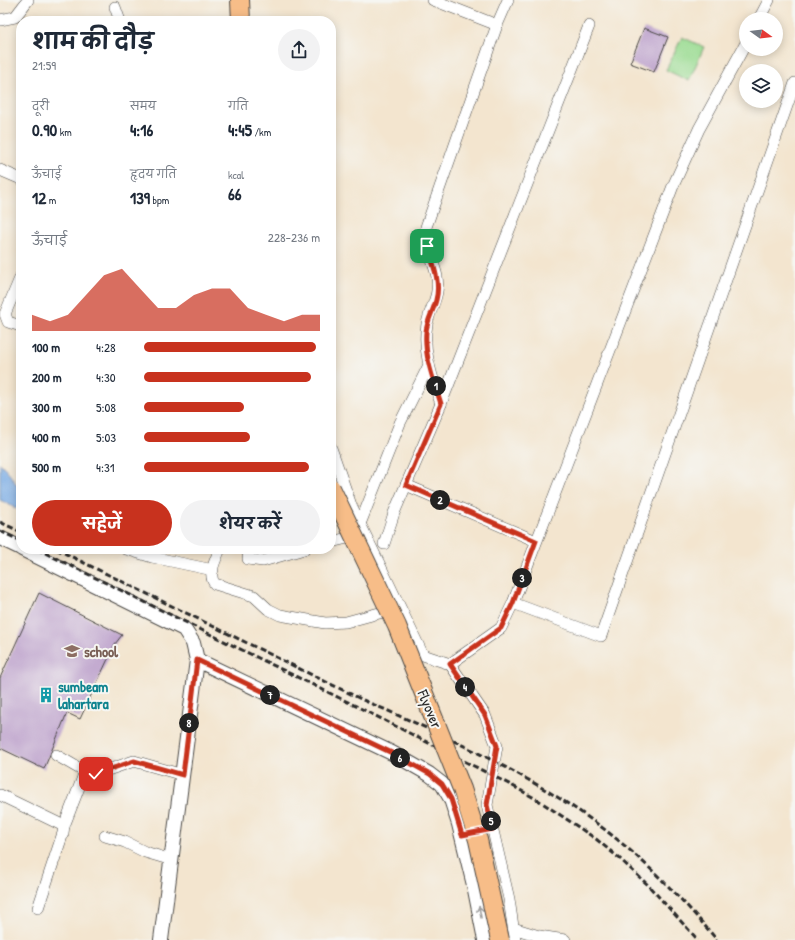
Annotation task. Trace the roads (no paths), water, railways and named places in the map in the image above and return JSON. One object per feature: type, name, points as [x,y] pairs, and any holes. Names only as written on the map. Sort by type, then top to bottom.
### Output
[{"type":"highway","points":[[228,0],[229,16]]},
{"type":"highway","points":[[240,0],[240,16]]},
{"type":"highway","name":"Flyover","points":[[336,498],[397,626],[462,790],[507,934]]},
{"type":"street","points":[[0,20],[15,17],[28,0]]},
{"type":"street","points":[[432,0],[497,24]]},
{"type":"street","points":[[441,404],[429,365],[426,334],[427,322],[436,300],[438,288],[437,276],[425,236],[426,227],[497,24],[508,0]]},
{"type":"street","points":[[763,12],[769,0]]},
{"type":"street","points":[[115,7],[118,16]]},
{"type":"street","points":[[384,544],[394,513],[441,404],[589,26]]},
{"type":"street","points":[[450,664],[501,628],[513,603],[673,186],[699,129],[739,55]]},
{"type":"street","points":[[513,603],[601,636],[795,83]]},
{"type":"street","points":[[0,170],[16,177]]},
{"type":"street","points":[[16,288],[5,314],[8,322],[16,324]]},
{"type":"street","points":[[336,540],[362,529],[400,422],[429,365]]},
{"type":"street","points":[[336,462],[351,505],[423,655],[450,664],[485,715],[497,746],[487,805],[509,899],[507,934]]},
{"type":"street","points":[[406,485],[536,541]]},
{"type":"street","points":[[336,511],[351,505]]},
{"type":"street","points":[[0,538],[16,546]]},
{"type":"street","points":[[32,554],[184,629],[193,643],[197,660],[161,940]]},
{"type":"street","points":[[142,554],[213,570]]},
{"type":"street","points":[[218,554],[212,578],[215,584],[254,596],[268,609],[280,615],[336,624],[401,608]]},
{"type":"street","points":[[248,554],[248,559],[260,562],[287,554]]},
{"type":"street","points":[[197,660],[392,753],[430,774],[442,784],[451,799],[462,835],[485,940]]},
{"type":"street","points":[[56,755],[85,772],[96,774],[134,761],[183,775]]},
{"type":"street","points":[[38,908],[64,826],[85,772]]},
{"type":"street","points":[[0,794],[64,826]]},
{"type":"street","points":[[462,835],[493,829]]},
{"type":"street","points":[[105,836],[125,842],[144,852],[172,860]]},
{"type":"street","points":[[507,934],[515,940]]},
{"type":"street","points":[[507,934],[539,936],[565,940]]},
{"type":"water","points":[[0,463],[16,484],[16,508],[0,500]]},
{"type":"railway","points":[[0,522],[16,530]]},
{"type":"railway","points":[[0,531],[16,539]]},
{"type":"railway","points":[[47,554],[362,709],[538,800],[596,839],[619,858],[647,884],[698,940]]},
{"type":"railway","points":[[66,554],[363,700],[497,762],[548,791],[593,821],[632,852],[685,903],[717,940]]},
{"type":"place","name":"school","points":[[72,651]]},
{"type":"place","name":"sumbeam lahartara","points":[[46,695]]}]
